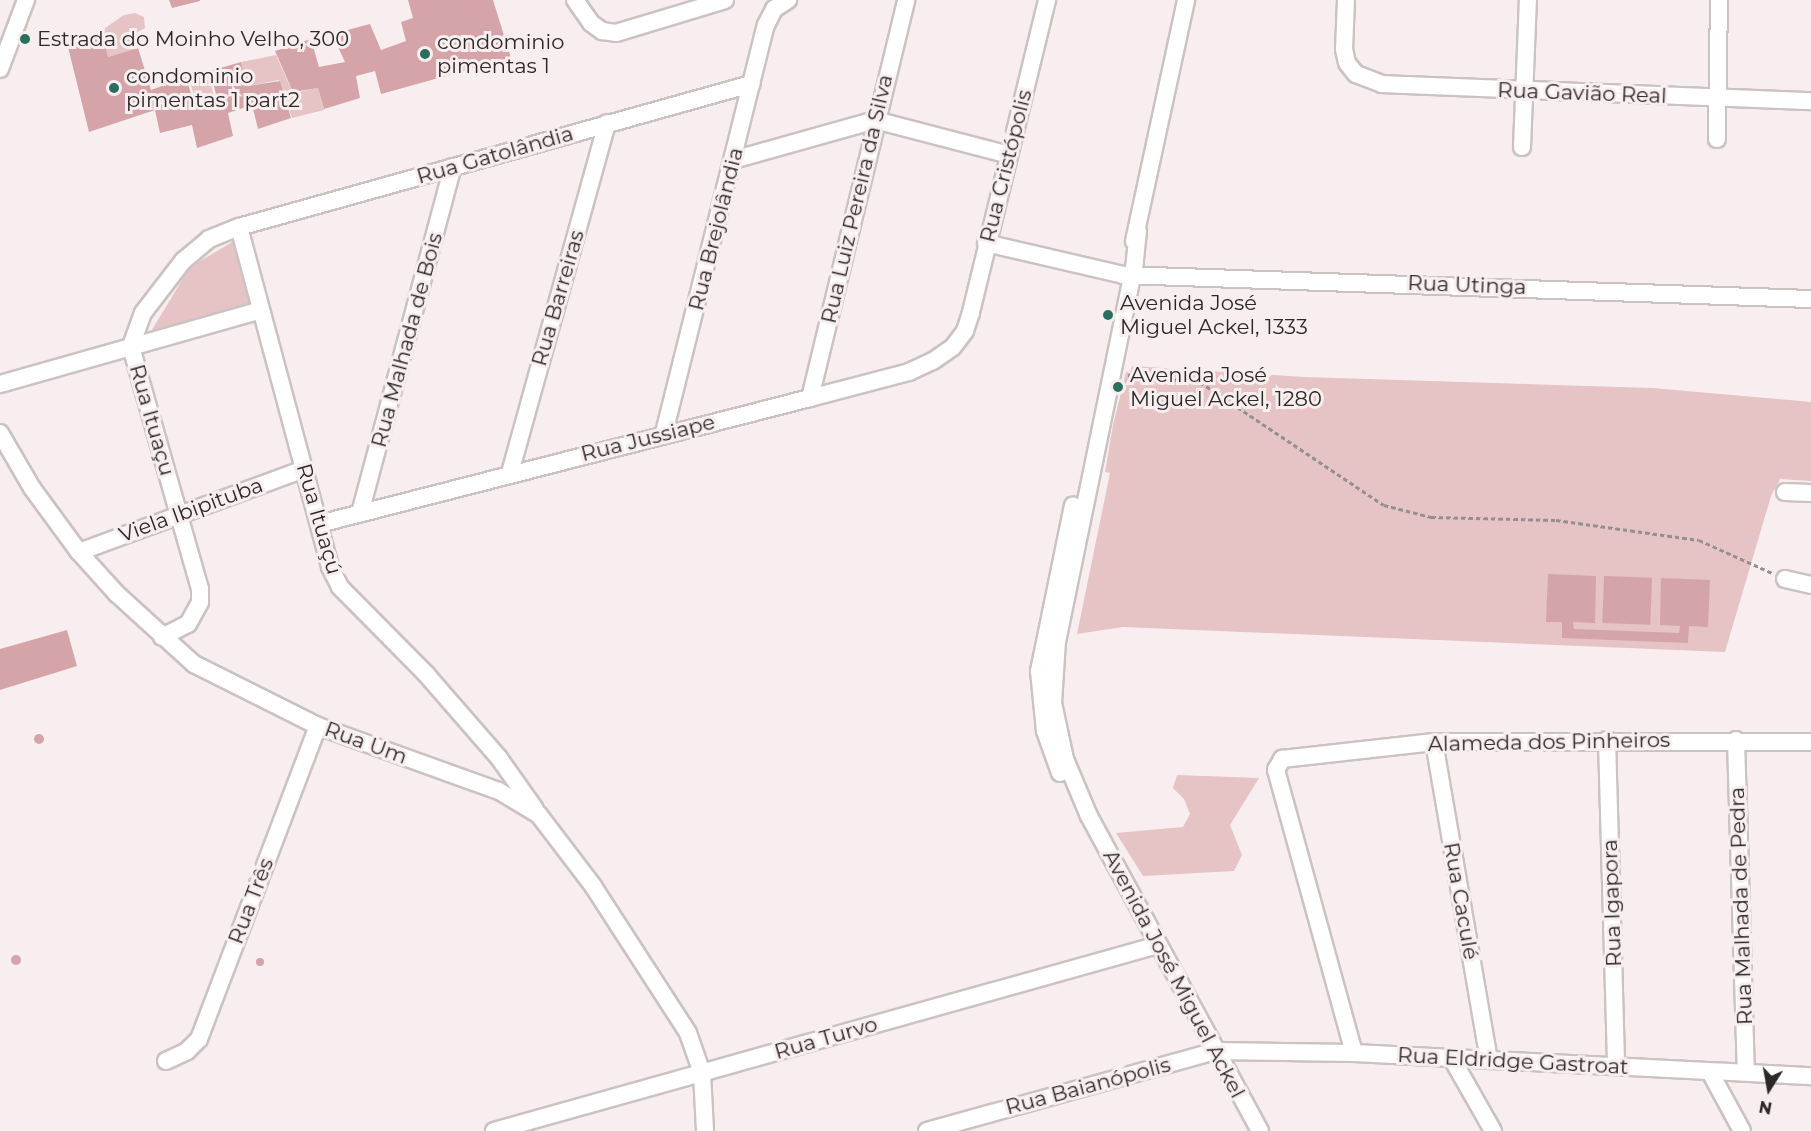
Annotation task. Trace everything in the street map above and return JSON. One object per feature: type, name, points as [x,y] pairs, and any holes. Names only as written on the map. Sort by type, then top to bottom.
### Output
[{"type":"street","points":[[0,69],[26,0]]},
{"type":"street","points":[[575,0],[591,23],[602,31],[616,33],[725,0]]},
{"type":"street","name":"Rua Brejolândia","points":[[664,433],[766,25],[774,9],[788,0]]},
{"type":"street","name":"Rua Luiz Pereira da Silva","points":[[810,398],[875,120],[906,0]]},
{"type":"street","name":"Rua Cristópolis","points":[[964,331],[1047,0]]},
{"type":"street","name":"Rua Gavião Real","points":[[1346,0],[1344,49],[1347,63],[1356,74],[1382,84],[1811,101]]},
{"type":"street","points":[[1522,147],[1528,0]]},
{"type":"street","points":[[1717,139],[1715,98],[1719,0]]},
{"type":"street","name":"Avenida José Miguel Ackel","points":[[1089,816],[1066,786],[1050,751],[1041,710],[1039,671],[1187,2]]},
{"type":"street","name":"Rua Gatolândia","points":[[238,227],[751,84]]},
{"type":"street","points":[[733,160],[875,120],[1009,155]]},
{"type":"street","name":"Rua Barreiras","points":[[510,473],[607,123]]},
{"type":"street","name":"Rua Malhada de Bois","points":[[360,513],[453,167]]},
{"type":"street","name":"Rua Ituaçú","points":[[238,227],[330,567],[340,587],[426,674],[503,765],[539,815]]},
{"type":"street","name":"Rua Ituaçu","points":[[162,637],[188,624],[200,602],[180,514],[131,346],[134,332],[163,283],[209,239],[238,227]]},
{"type":"street","name":"Rua Utinga","points":[[986,243],[1127,275],[1811,299]]},
{"type":"street","name":"Avenida José Miguel Ackel","points":[[1127,275],[1112,373],[1053,671],[1058,730],[1089,816],[1260,1131]]},
{"type":"street","points":[[0,384],[261,310]]},
{"type":"street","name":"Rua Jussiape","points":[[319,524],[664,433],[909,372],[933,361],[953,347],[964,331]]},
{"type":"street","name":"Rua Um","points":[[0,433],[32,488],[79,552],[162,637],[194,664],[318,726],[485,786],[539,815],[593,886],[687,1033],[702,1073],[705,1131]]},
{"type":"street","name":"Viela Ibipituba","points":[[79,552],[304,469]]},
{"type":"street","points":[[1785,492],[1811,494]]},
{"type":"street","points":[[1785,579],[1811,585]]},
{"type":"street","name":"Rua Três","points":[[166,1061],[187,1051],[199,1039],[318,726]]},
{"type":"street","name":"Rua Igapora","points":[[1607,740],[1616,1066]]},
{"type":"street","name":"Alameda dos Pinheiros","points":[[1354,1053],[1276,770],[1288,755],[1434,742],[1736,740],[1811,742]]},
{"type":"street","name":"Rua Malhada de Pedra","points":[[1736,740],[1746,1072]]},
{"type":"street","name":"Rua Caculé","points":[[1434,742],[1489,1059]]},
{"type":"street","points":[[485,786],[501,777],[503,765]]},
{"type":"street","name":"Rua Turvo","points":[[494,1131],[1158,945]]},
{"type":"street","name":"Rua Eldridge Gastroat","points":[[1215,1051],[1354,1053],[1811,1076]]},
{"type":"street","name":"Rua Baianópolis","points":[[927,1131],[1215,1051]]},
{"type":"street","points":[[1451,1058],[1493,1131]]},
{"type":"street","points":[[1710,1072],[1742,1131]]},
{"type":"path","points":[[1112,373],[1200,382],[1384,505],[1431,517],[1556,520],[1699,540],[1785,579]]},
{"type":"shaded area","points":[[135,13],[144,17],[145,28],[134,34],[138,48],[108,57],[102,30],[124,15]]},
{"type":"shaded area","points":[[276,55],[293,93],[318,88],[324,110],[292,118],[279,80],[247,86],[241,62]]},
{"type":"shaded area","points":[[208,72],[214,97],[196,101],[189,80]]},
{"type":"shaded area","points":[[234,241],[249,303],[150,333],[190,267]]},
{"type":"shaded area","points":[[1132,366],[1304,377],[1652,388],[1811,402],[1811,481],[1780,479],[1771,496],[1725,652],[1123,627],[1077,634],[1110,473],[1105,472],[1113,425],[1126,372],[1130,373]]},
{"type":"shaded area","points":[[1177,775],[1259,778],[1230,825],[1242,855],[1234,871],[1143,876],[1116,833],[1183,827],[1190,814],[1184,799],[1173,788]]},
{"type":"building","points":[[169,0],[200,0],[200,1],[172,8]]},
{"type":"building","name":"condominio pimentas 1","points":[[408,0],[493,0],[511,58],[381,94],[375,71],[356,76],[360,98],[324,109],[318,88],[293,92],[275,51],[311,39],[319,67],[345,62],[332,34],[370,24],[381,50],[406,41],[401,22],[413,18]]},
{"type":"building","name":"condominio pimentas 1 part2","points":[[102,30],[108,57],[138,48],[151,90],[186,77],[194,104],[217,98],[210,71],[241,62],[247,86],[280,81],[291,118],[258,129],[252,105],[228,113],[233,136],[197,148],[192,125],[160,133],[155,110],[89,132],[67,43]]},
{"type":"building","points":[[1548,574],[1596,576],[1595,623],[1573,622],[1574,629],[1679,633],[1680,626],[1660,625],[1661,578],[1710,580],[1708,627],[1689,626],[1688,643],[1562,638],[1562,622],[1546,622]]},
{"type":"building","points":[[1604,576],[1652,578],[1650,625],[1602,623]]},
{"type":"building","points":[[67,630],[77,666],[0,690],[0,649]]},
{"type":"building","points":[[39,734],[43,735],[43,743],[39,744],[35,743],[34,739],[35,735]]},
{"type":"building","points":[[16,955],[20,956],[20,964],[16,965],[12,964],[11,960],[12,956]]},
{"type":"building","points":[[260,958],[264,962],[260,966],[256,962]]},
{"type":"place","name":"Estrada do Moinho Velho, 300","points":[[25,39]]},
{"type":"place","name":"condominio pimentas 1","points":[[425,54]]},
{"type":"place","name":"condominio pimentas 1 part2","points":[[114,88]]},
{"type":"place","name":"Avenida José Miguel Ackel, 1333","points":[[1108,315]]},
{"type":"place","name":"Avenida José Miguel Ackel, 1280","points":[[1118,387]]}]
